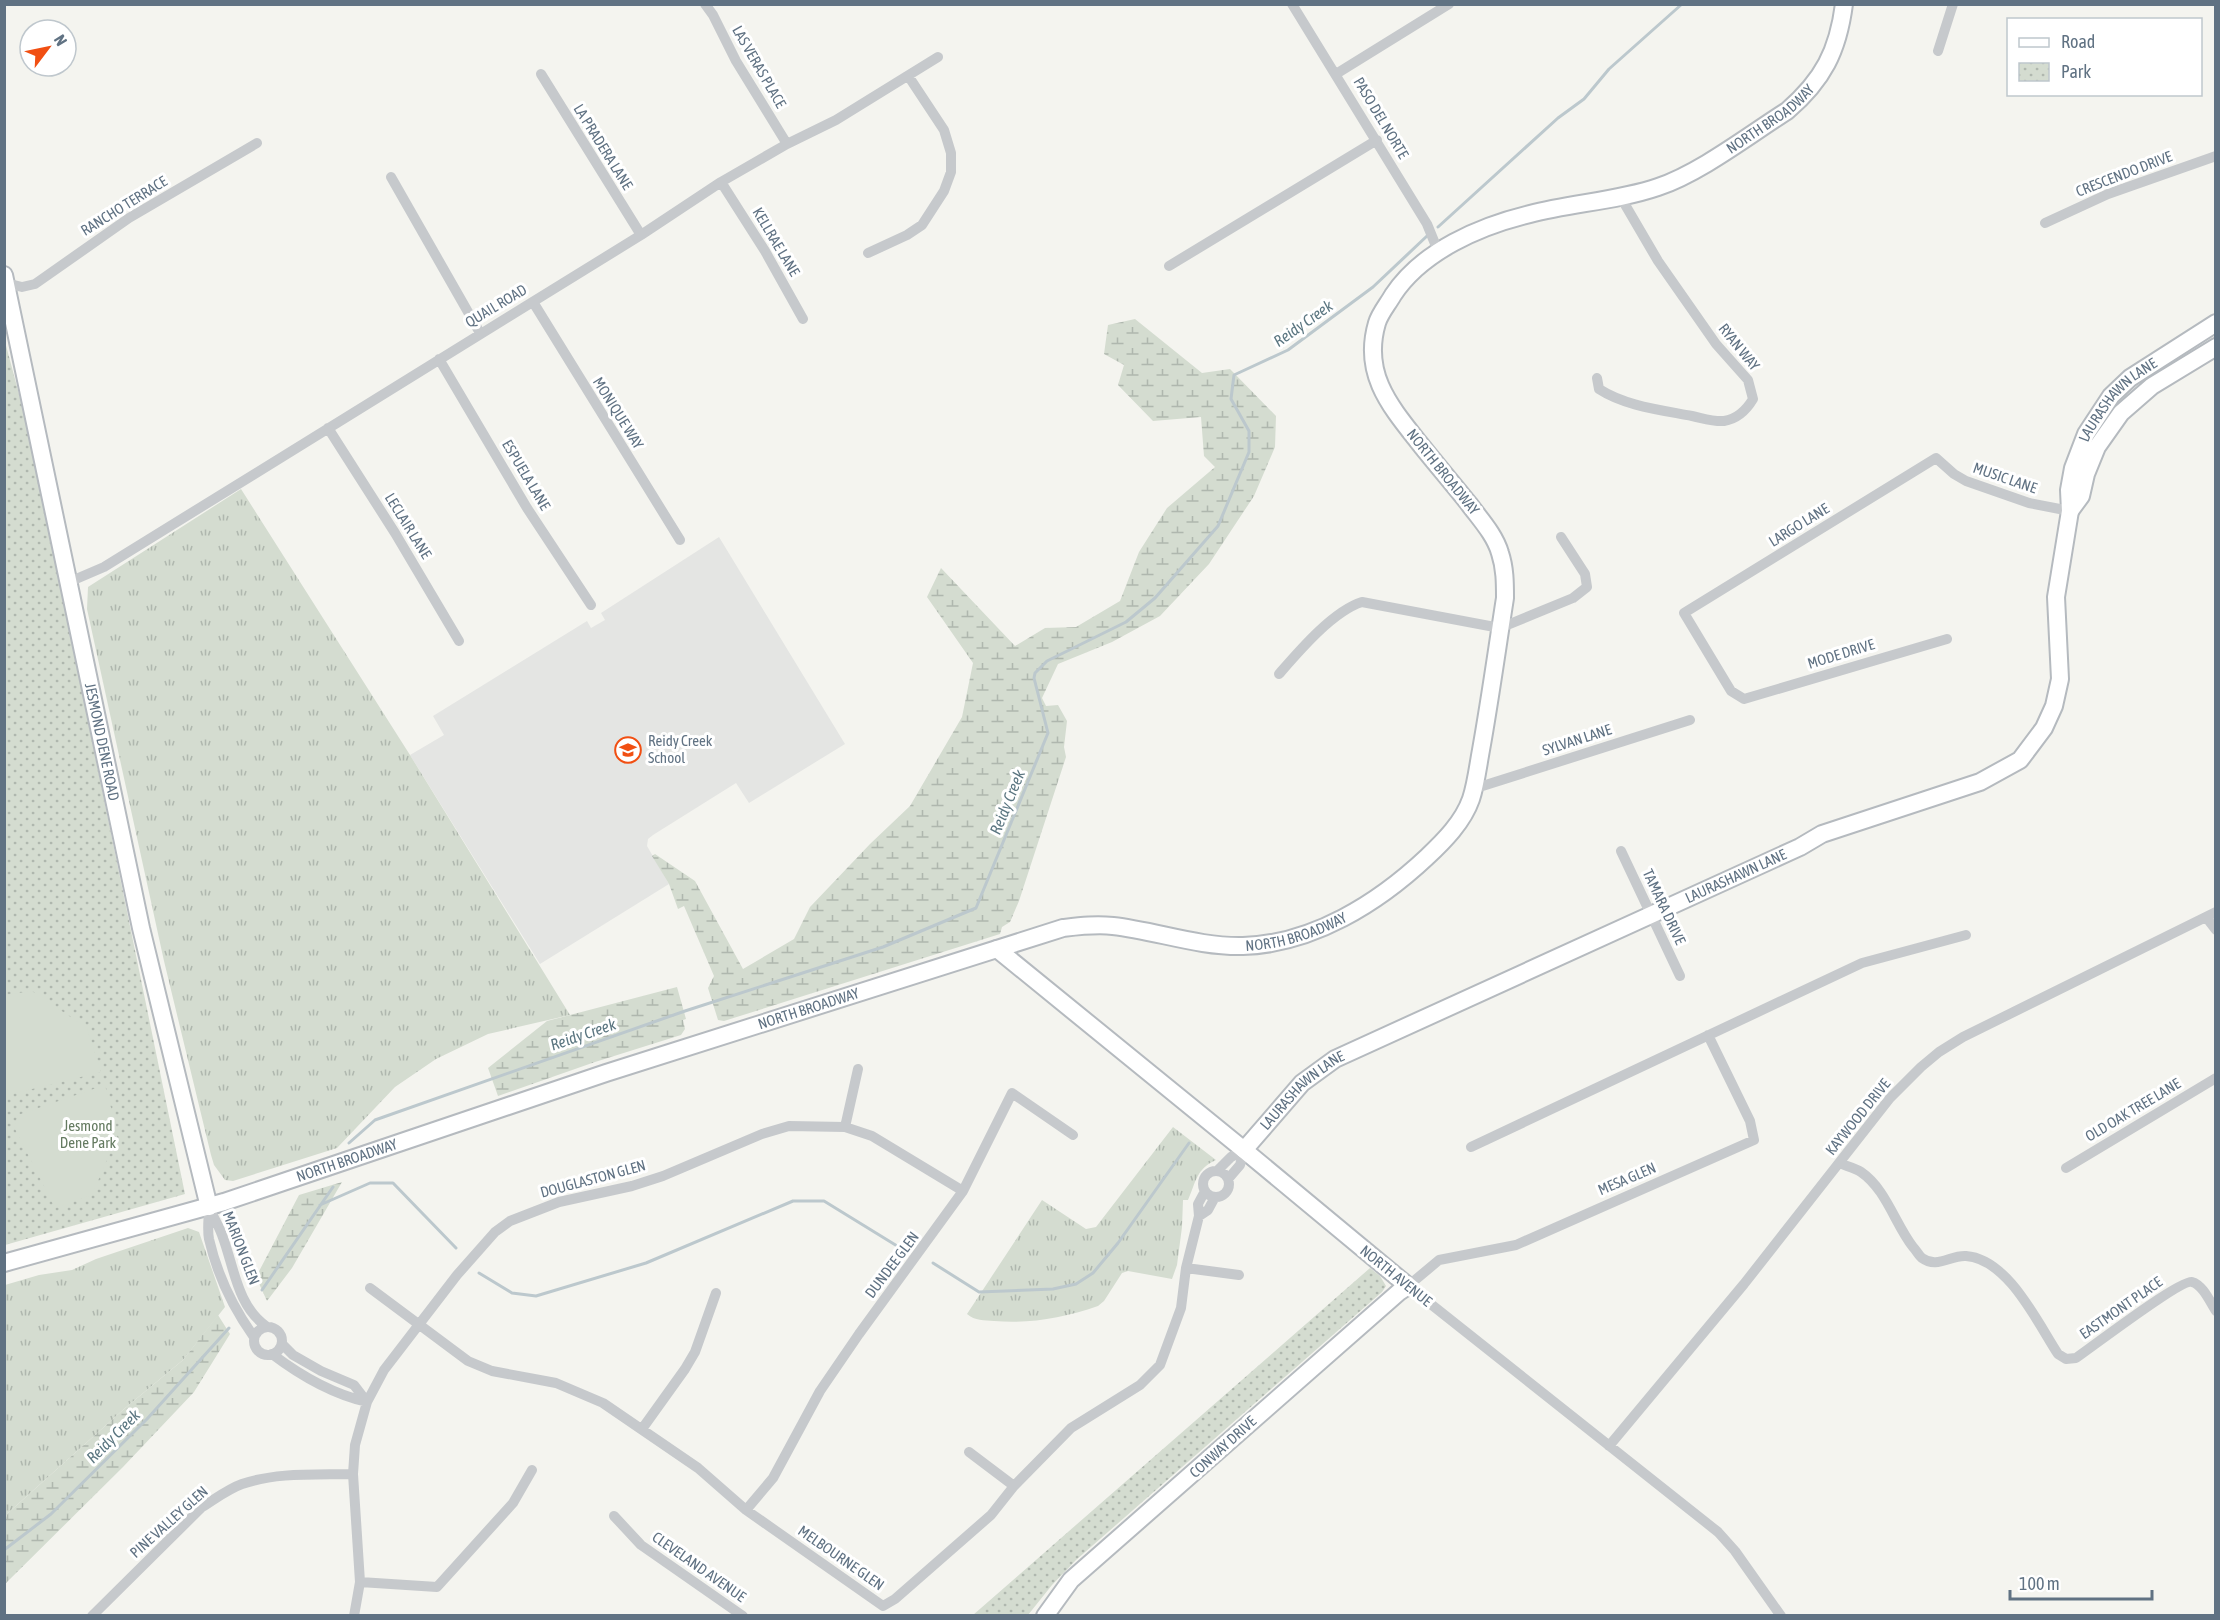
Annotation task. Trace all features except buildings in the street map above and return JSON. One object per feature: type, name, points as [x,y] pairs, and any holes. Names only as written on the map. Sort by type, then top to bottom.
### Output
[{"type":"street","name":"LAS VERAS PLACE","points":[[705,4],[736,61],[787,144]]},
{"type":"street","name":"PASO DEL NORTE","points":[[1292,4],[1427,224],[1438,251]]},
{"type":"street","points":[[1336,74],[1449,4]]},
{"type":"street","name":"NORTH BROADWAY","points":[[4,1263],[209,1207],[606,1073],[1063,928],[1089,925],[1112,926],[1204,943],[1243,946],[1269,943],[1303,934],[1342,919],[1369,904],[1408,874],[1441,843],[1456,826],[1470,801],[1500,628],[1505,581],[1502,558],[1495,540],[1389,405],[1376,375],[1373,358],[1373,337],[1378,318],[1401,284],[1438,251],[1506,220],[1659,187],[1692,172],[1787,111],[1827,67],[1840,32],[1844,4]]},
{"type":"street","points":[[1938,51],[1953,4]]},
{"type":"street","name":"QUAIL ROAD","points":[[69,582],[104,567],[641,235],[722,182],[787,144],[836,120],[938,57]]},
{"type":"street","name":"LA PRADERA LANE","points":[[541,74],[641,235]]},
{"type":"street","points":[[868,254],[922,225],[944,192],[951,172],[951,153],[944,130],[909,76]]},
{"type":"street","points":[[1169,266],[1377,140]]},
{"type":"street","name":"RANCHO TERRACE","points":[[5,279],[22,287],[35,284],[129,218],[257,142]]},
{"type":"street","name":"CRESCENDO DRIVE","points":[[2045,223],[2125,188],[2216,156]]},
{"type":"street","points":[[391,177],[480,333]]},
{"type":"street","name":"KELLRAE LANE","points":[[722,182],[765,251],[802,319]]},
{"type":"street","name":"RYAN WAY","points":[[1598,378],[1599,389],[1606,394],[1643,406],[1711,420],[1725,421],[1739,415],[1753,399],[1748,380],[1716,344],[1658,261],[1620,196]]},
{"type":"street","name":"JESMOND DENE ROAD","points":[[5,279],[141,928],[209,1207]]},
{"type":"street","name":"MONIQUE WAY","points":[[533,302],[680,540]]},
{"type":"street","name":"LAURASHAWN LANE","points":[[1244,1150],[1302,1083],[1335,1059],[1651,916],[1800,847],[1822,834],[1980,782],[2020,760],[2044,728],[2054,706],[2060,679],[2056,597],[2070,511],[2069,490],[2073,468],[2086,434],[2111,396],[2130,378],[2216,323]]},
{"type":"street","name":"LAURASHAWN LANE","points":[[2070,511],[2081,496],[2086,474],[2097,447],[2121,413],[2152,386],[2216,347]]},
{"type":"street","name":"ESPUELA LANE","points":[[439,359],[527,508],[591,605]]},
{"type":"street","name":"LECLAIR LANE","points":[[328,428],[395,533],[459,641]]},
{"type":"street","name":"MUSIC LANE","points":[[1936,458],[1966,481],[2029,503],[2070,511]]},
{"type":"street","name":"LARGO LANE","points":[[1744,699],[1731,691],[1686,620],[1684,613],[1936,458]]},
{"type":"street","points":[[1279,674],[1308,641],[1343,612],[1362,602],[1500,628],[1573,598],[1587,587],[1585,574],[1561,537]]},
{"type":"street","name":"MODE DRIVE","points":[[1744,699],[1947,639]]},
{"type":"street","name":"SYLVAN LANE","points":[[1473,789],[1690,720]]},
{"type":"street","name":"TAMARA DRIVE","points":[[1621,851],[1680,976]]},
{"type":"street","points":[[2211,915],[2216,930]]},
{"type":"street","name":"KAYWOOD DRIVE","points":[[1609,1446],[1744,1284],[1890,1098],[1921,1067],[1963,1036],[2211,915]]},
{"type":"street","points":[[1471,1148],[1862,963],[1966,935]]},
{"type":"street","name":"NORTH AVENUE","points":[[997,949],[1408,1286],[1718,1532],[1735,1551],[1781,1616]]},
{"type":"street","name":"MESA GLEN","points":[[1408,1286],[1439,1260],[1516,1245],[1754,1140],[1750,1121],[1708,1035]]},
{"type":"street","points":[[845,1127],[858,1069]]},
{"type":"street","name":"OLD OAK TREE LANE","points":[[2066,1168],[2216,1078]]},
{"type":"street","name":"DUNDEE GLEN","points":[[746,1510],[773,1478],[820,1391],[963,1191],[1012,1093],[1073,1135]]},
{"type":"street","name":"DOUGLASTON GLEN","points":[[354,1616],[360,1582],[353,1474],[355,1445],[367,1402],[384,1370],[419,1324],[472,1258],[495,1232],[510,1221],[559,1202],[632,1186],[663,1176],[762,1134],[789,1126],[845,1127],[872,1136],[963,1191]]},
{"type":"street","name":"MELBOURNE GLEN","points":[[370,1288],[468,1361],[492,1371],[556,1383],[603,1403],[698,1468],[746,1510],[883,1605],[895,1599],[991,1515],[1014,1486],[1071,1428],[1140,1385],[1160,1365],[1181,1308],[1186,1268],[1199,1216],[1208,1210],[1210,1194],[1204,1179],[1209,1173],[1217,1171],[1231,1157],[1244,1150]]},
{"type":"street","name":"MELBOURNE GLEN","points":[[1210,1194],[1222,1195],[1227,1190],[1228,1179],[1240,1165],[1244,1150]]},
{"type":"street","name":"EASTMONT PLACE","points":[[1839,1163],[1861,1172],[1880,1192],[1906,1238],[1922,1258],[1936,1263],[1963,1256],[1976,1258],[1996,1268],[2014,1286],[2058,1354],[2066,1359],[2076,1358],[2188,1281],[2202,1289],[2216,1311]]},
{"type":"street","points":[[1217,1171],[1228,1179]]},
{"type":"street","name":"MARION GLEN","points":[[209,1207],[222,1234],[238,1285],[257,1320],[266,1326]]},
{"type":"street","name":"MARION GLEN","points":[[209,1207],[209,1238],[223,1280],[232,1303],[254,1337]]},
{"type":"street","points":[[1186,1268],[1239,1275]]},
{"type":"street","name":"CONWAY DRIVE","points":[[1045,1616],[1071,1580],[1398,1292],[1408,1286]]},
{"type":"street","points":[[642,1429],[690,1360],[716,1293]]},
{"type":"street","points":[[266,1326],[278,1330],[283,1338],[280,1349],[267,1355],[256,1348],[254,1337],[261,1328],[266,1326]]},
{"type":"street","points":[[282,1344],[293,1355],[321,1371],[354,1384],[367,1402]]},
{"type":"street","points":[[272,1354],[307,1378],[332,1391],[367,1402]]},
{"type":"street","points":[[969,1452],[1014,1486]]},
{"type":"street","points":[[360,1582],[437,1587],[513,1503],[532,1470]]},
{"type":"street","name":"PINE VALLEY GLEN","points":[[92,1616],[194,1515],[221,1494],[241,1484],[269,1477],[353,1474]]},
{"type":"street","name":"CLEVELAND AVENUE","points":[[614,1515],[641,1545],[743,1616]]},
{"type":"shaded area","name":"Reidy Creek School","points":[[719,537],[845,744],[749,803],[736,783],[653,835],[648,839],[647,846],[669,884],[540,964],[410,755],[444,735],[433,716],[587,621],[591,628],[605,620],[601,613]]},
{"type":"green space","points":[[1135,319],[1202,373],[1230,369],[1276,416],[1275,447],[1254,496],[1209,564],[1160,616],[1112,642],[1058,664],[1042,698],[1046,706],[1058,705],[1067,721],[1064,747],[1066,757],[1010,922],[1002,927],[1000,934],[724,1021],[718,1020],[708,988],[714,976],[684,906],[678,909],[669,884],[652,856],[655,854],[695,881],[743,969],[794,939],[810,907],[910,806],[962,717],[973,663],[927,597],[941,568],[1015,646],[1045,628],[1076,627],[1120,601],[1139,552],[1167,508],[1215,467],[1204,456],[1201,417],[1153,421],[1118,385],[1124,365],[1104,354],[1108,325]]},
{"type":"green space","name":"Jesmond Dene Park","points":[[4,338],[27,424],[185,1194],[5,1245]]},
{"type":"green space","points":[[241,489],[410,755],[570,1015],[488,1034],[436,1059],[395,1087],[337,1148],[233,1181],[225,1180],[214,1165],[211,1155],[164,961],[87,609],[88,587]]},
{"type":"green space","points":[[677,987],[686,1019],[683,1020],[685,1029],[681,1035],[498,1096],[488,1068],[547,1021]]},
{"type":"green space","points":[[32,991],[87,1028],[101,1072],[12,1094],[5,1088],[5,995]]},
{"type":"green space","points":[[105,1085],[118,1134],[92,1195],[55,1208],[14,1127],[18,1115]]},
{"type":"green space","points":[[1173,1127],[1216,1160],[1200,1172],[1188,1200],[1183,1200],[1177,1265],[1172,1279],[1128,1271],[1122,1273],[1104,1301],[1098,1306],[1046,1319],[1021,1322],[994,1321],[976,1319],[967,1314],[1042,1200],[1086,1229],[1096,1227]]},
{"type":"green space","points":[[342,1182],[292,1268],[267,1301],[256,1277],[299,1195]]},
{"type":"green space","points":[[188,1228],[199,1232],[225,1307],[183,1360],[124,1409],[8,1513],[5,1519],[5,1285],[39,1275],[72,1270],[96,1259]]},
{"type":"green space","points":[[1370,1268],[1380,1276],[1386,1286],[1382,1292],[1076,1560],[1028,1615],[973,1615]]},
{"type":"green space","points":[[218,1315],[230,1334],[194,1392],[123,1467],[5,1584],[5,1519],[8,1513],[124,1409],[183,1360]]},
{"type":"waterway","name":"Reidy Creek","points":[[1438,227],[1558,118],[1584,99],[1609,69],[1682,4]]},
{"type":"waterway","name":"Reidy Creek","points":[[349,1143],[375,1120],[685,1011],[883,947],[976,908],[1048,733],[1034,678],[1035,673],[1047,661],[1126,622],[1155,598],[1218,526],[1249,452],[1249,431],[1231,399],[1234,375],[1288,350],[1373,287],[1427,236]]},
{"type":"waterway","points":[[933,1263],[979,1292],[1053,1289],[1076,1284],[1093,1273],[1118,1243],[1189,1143]]},
{"type":"waterway","points":[[320,1205],[370,1183],[393,1183],[456,1248]]},
{"type":"waterway","name":"Reidy Creek","points":[[262,1290],[333,1187]]},
{"type":"waterway","points":[[479,1273],[512,1293],[536,1296],[646,1263],[793,1201],[824,1201],[902,1249]]},
{"type":"waterway","name":"Reidy Creek","points":[[4,1550],[51,1514],[147,1419],[229,1328]]},
{"type":"place","name":"Reidy Creek School","points":[[628,750]]}]
